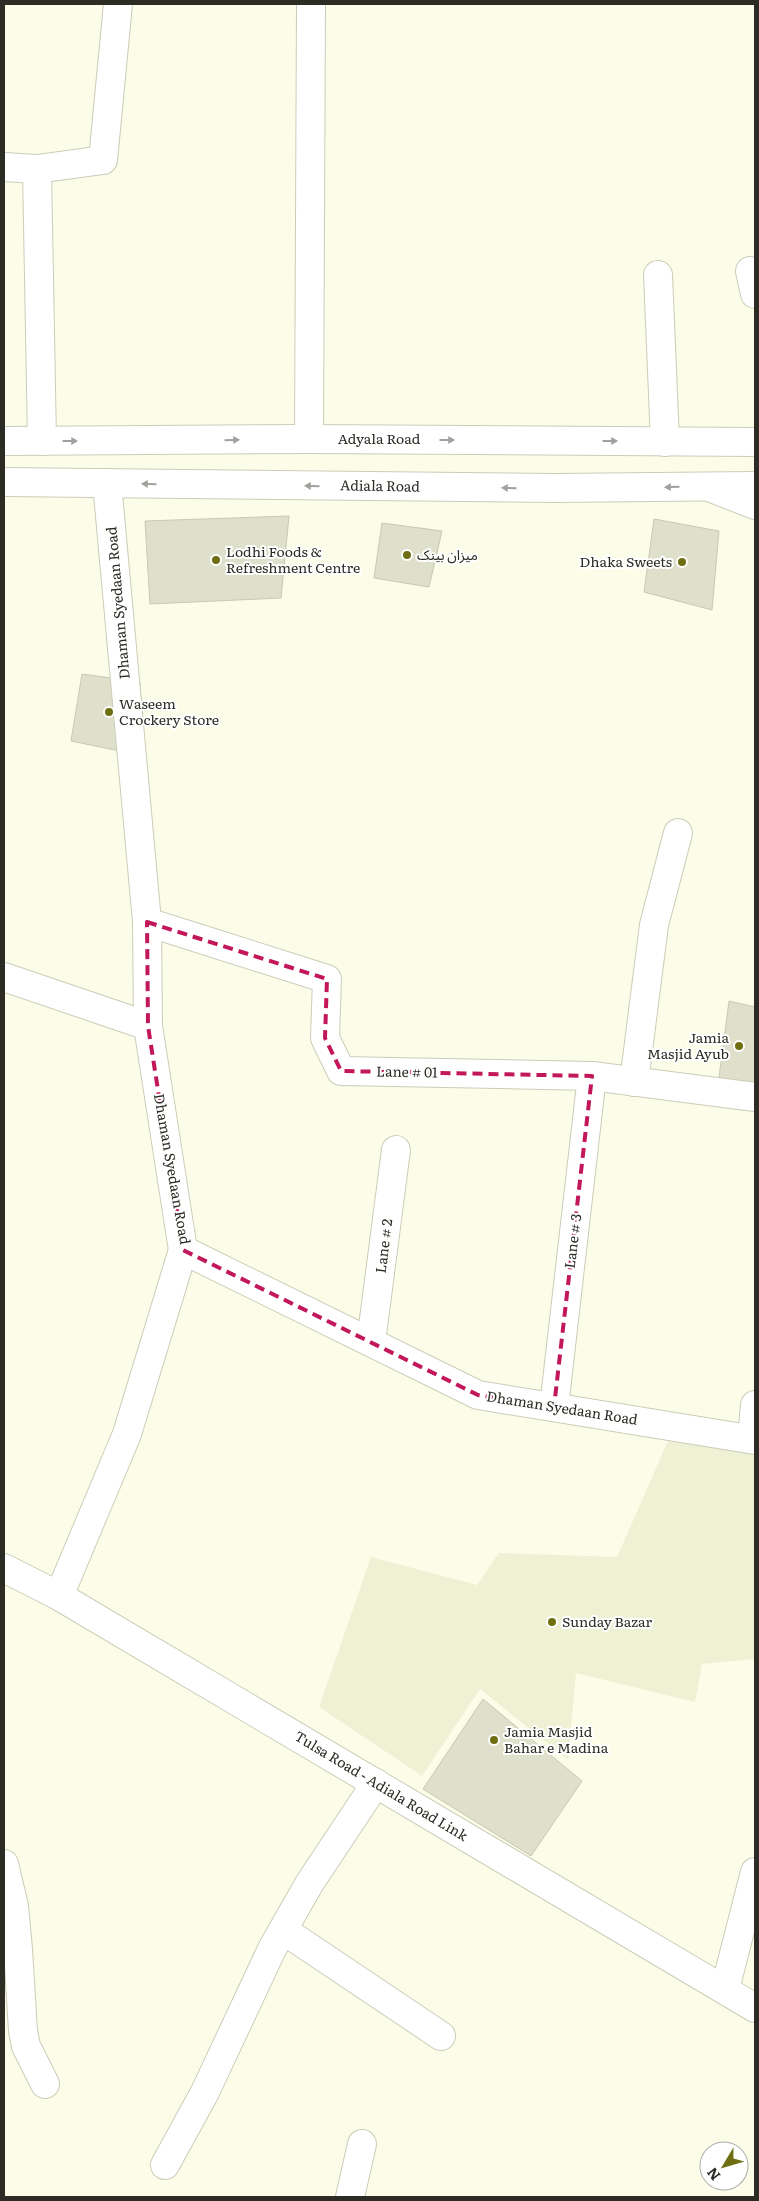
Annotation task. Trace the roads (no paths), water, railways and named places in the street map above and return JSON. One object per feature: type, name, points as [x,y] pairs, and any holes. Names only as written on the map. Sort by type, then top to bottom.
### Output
[{"type":"street","points":[[4,167],[37,169],[103,160],[118,4]]},
{"type":"street","points":[[309,439],[311,4]]},
{"type":"street","points":[[37,169],[42,441]]},
{"type":"street","points":[[658,275],[665,442]]},
{"type":"street","name":"Adyala Road","points":[[4,441],[309,439],[755,442]]},
{"type":"street","name":"Adiala Road","points":[[4,482],[554,488],[755,486]]},
{"type":"street","name":"Dhaman Syedaan Road","points":[[107,483],[147,922],[148,1026],[183,1250],[478,1395],[754,1440]]},
{"type":"street","points":[[708,486],[755,505]]},
{"type":"street","points":[[634,1082],[654,925],[678,833]]},
{"type":"street","name":"Lane # 01","points":[[147,922],[327,979],[325,1038],[341,1070],[592,1076],[755,1097]]},
{"type":"street","points":[[4,977],[148,1026]]},
{"type":"street","name":"Lane # 3","points":[[554,1406],[592,1076]]},
{"type":"street","name":"Lane # 2","points":[[371,1342],[396,1150]]},
{"type":"street","points":[[59,1596],[127,1434],[183,1250]]},
{"type":"street","points":[[754,1440],[755,1406]]},
{"type":"street","name":"Tulsa Road - Adiala Road Link","points":[[4,1568],[59,1596],[755,2008]]},
{"type":"street","points":[[165,2165],[205,2092],[272,1949],[309,1884],[376,1783]]},
{"type":"street","points":[[4,1864],[16,1923],[23,2031],[26,2046],[45,2084]]},
{"type":"street","points":[[725,1989],[746,1937],[755,1872]]},
{"type":"street","points":[[283,1930],[441,2036]]},
{"type":"street","points":[[350,2197],[362,2144]]},
{"type":"place","name":"میزان بینک","points":[[407,555]]},
{"type":"place","name":"Lodhi Foods & Refreshment Centre","points":[[216,560]]},
{"type":"place","name":"Dhaka Sweets","points":[[682,562]]},
{"type":"place","name":"Waseem Crockery Store","points":[[109,712]]},
{"type":"place","name":"Jamia Masjid Ayub","points":[[739,1046]]},
{"type":"place","name":"Sunday Bazar","points":[[552,1622]]},
{"type":"place","name":"Jamia Masjid Bahar e Madina","points":[[494,1740]]}]
